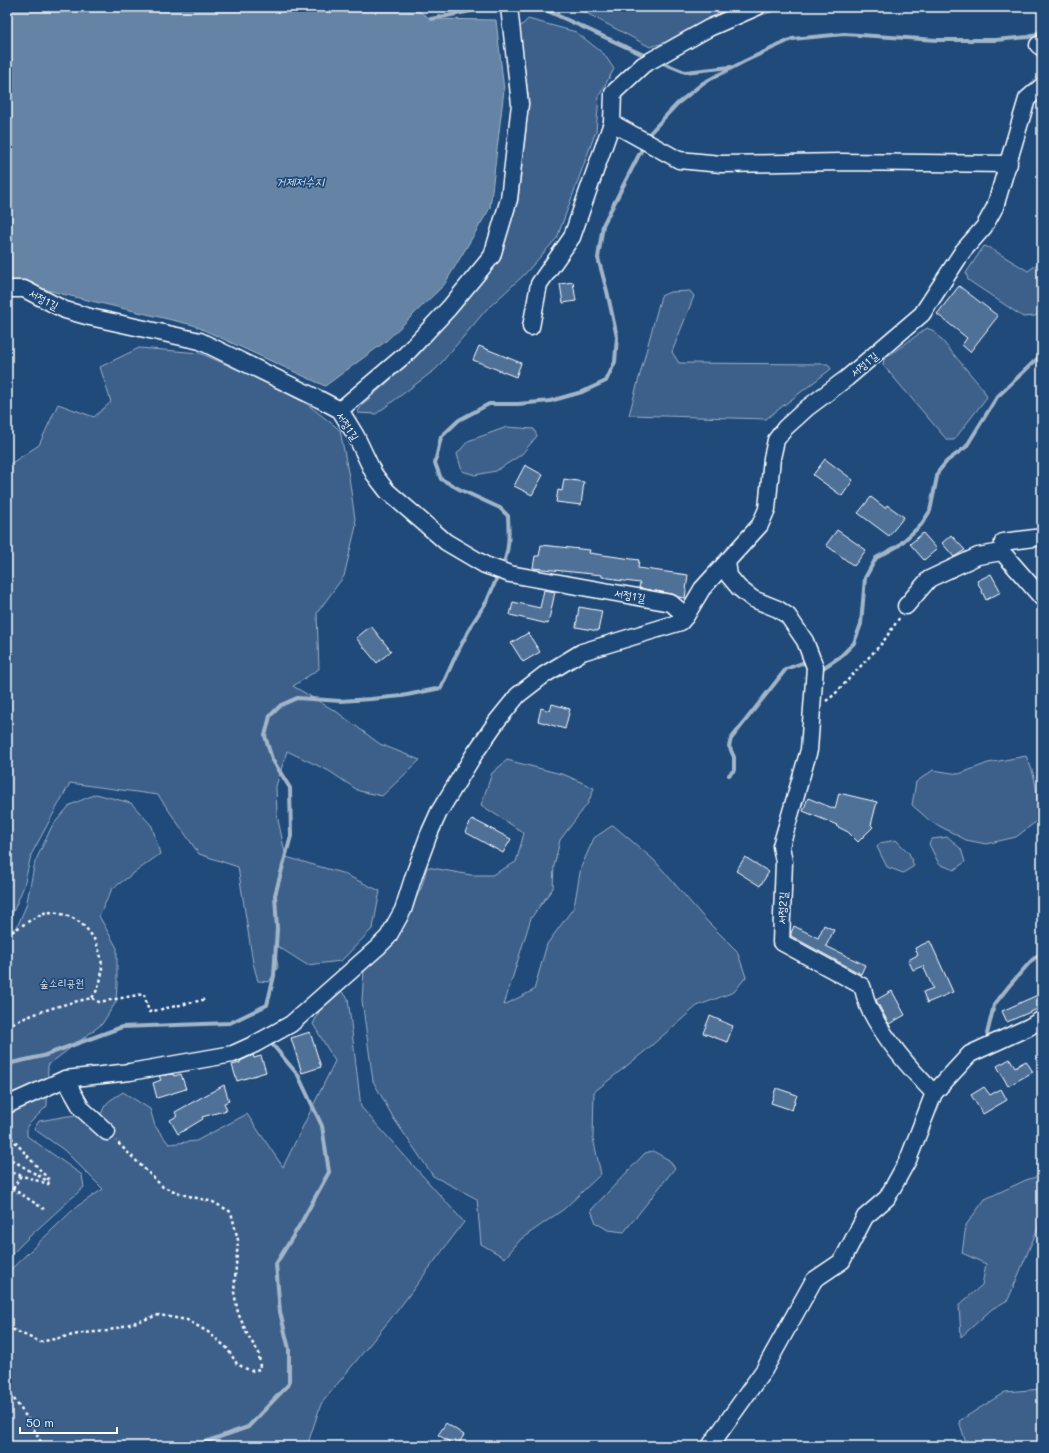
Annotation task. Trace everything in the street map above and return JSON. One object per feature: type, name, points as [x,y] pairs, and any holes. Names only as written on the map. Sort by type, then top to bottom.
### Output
[{"type":"street","points":[[340,410],[406,354],[449,308],[492,256],[509,200],[520,104],[509,7]]},
{"type":"street","points":[[531,327],[539,284],[572,237],[612,123],[613,93],[643,66],[709,28],[757,7]]},
{"type":"street","points":[[1042,44],[1038,46],[1042,48]]},
{"type":"street","name":"서정1길","points":[[7,289],[24,289],[65,310],[90,317],[200,341],[250,364],[340,410],[356,436],[374,474],[387,490],[446,542],[485,565],[510,574],[671,603],[686,616],[702,589],[760,525],[767,509],[772,458],[776,440],[807,408],[847,378],[922,314],[963,251],[984,227],[995,207],[1009,164],[1027,98],[1042,86]]},
{"type":"street","points":[[612,123],[679,160],[721,164],[841,162],[1009,164]]},
{"type":"street","points":[[1042,537],[1003,542],[1002,552],[1042,598]]},
{"type":"street","points":[[906,606],[929,579],[978,556],[1002,552]]},
{"type":"street","name":"서정2길","points":[[726,562],[729,576],[739,588],[753,599],[778,609],[788,616],[805,641],[814,667],[809,750],[781,846],[784,862],[781,942],[862,986],[869,1009],[890,1042],[911,1069],[934,1093]]},
{"type":"street","points":[[7,1105],[65,1079],[130,1072],[233,1054],[256,1044],[291,1024],[388,937],[403,910],[415,872],[439,812],[497,721],[518,695],[544,675],[582,652],[667,627],[681,622],[686,616]]},
{"type":"street","points":[[710,1446],[764,1370],[814,1280],[842,1261],[865,1217],[887,1198],[908,1160],[934,1093],[970,1054],[1029,1027],[1042,1019]]},
{"type":"street","points":[[65,1079],[82,1109],[107,1132]]},
{"type":"path","points":[[812,709],[834,695],[883,642],[906,606]]},
{"type":"path","points":[[7,935],[45,913],[59,913],[73,917],[85,926],[96,942],[101,959],[102,974],[98,987],[92,998]]},
{"type":"path","points":[[7,1026],[31,1015],[71,1002],[92,998],[99,1002],[144,994],[149,1012],[207,999]]},
{"type":"path","points":[[7,1327],[40,1342],[83,1332],[107,1331],[159,1315],[186,1320],[208,1332],[226,1348],[237,1364],[251,1371],[260,1368],[259,1353],[248,1336],[238,1313],[234,1292],[238,1240],[232,1212],[213,1202],[185,1195],[163,1187],[107,1132]]},
{"type":"path","points":[[7,1134],[50,1181],[49,1182]]},
{"type":"path","points":[[7,1157],[49,1182]]},
{"type":"path","points":[[7,1171],[48,1184],[49,1182]]},
{"type":"path","points":[[7,1199],[21,1175]]},
{"type":"path","points":[[7,1185],[44,1209]]},
{"type":"path","points":[[7,1389],[30,1422],[43,1446]]},
{"type":"green space","points":[[575,7],[789,7],[650,47]]},
{"type":"green space","points":[[528,19],[576,32],[604,54],[614,69],[599,96],[596,131],[557,238],[524,275],[486,310],[436,369],[376,414],[357,413],[362,405],[420,353],[499,257],[518,201],[529,101],[519,28]]},
{"type":"green space","points":[[984,246],[990,248],[1028,271],[1036,265],[1042,256],[1042,311],[1035,316],[1023,317],[968,280],[966,273]]},
{"type":"green space","points":[[690,291],[694,296],[672,352],[679,363],[828,364],[831,369],[766,419],[629,415],[661,296],[670,292]]},
{"type":"green space","points":[[927,328],[934,331],[983,389],[987,397],[954,440],[947,440],[883,365],[884,359]]},
{"type":"green space","points":[[139,348],[200,353],[261,380],[307,404],[340,430],[356,526],[344,576],[317,613],[319,669],[293,686],[337,712],[380,744],[420,760],[382,796],[359,791],[329,771],[287,751],[276,786],[277,815],[286,857],[342,873],[380,891],[373,928],[341,961],[307,965],[274,944],[278,967],[269,982],[258,981],[253,963],[238,867],[199,854],[158,795],[70,783],[31,855],[24,886],[7,926],[7,466],[39,445],[58,404],[94,417],[111,402],[100,367]]},
{"type":"green space","points":[[507,427],[534,429],[537,436],[521,455],[496,471],[475,475],[462,471],[457,454],[468,441]]},
{"type":"green space","points":[[1026,756],[1035,780],[1037,821],[1016,837],[986,844],[966,840],[930,821],[912,805],[916,782],[933,770],[959,774],[988,763]]},
{"type":"green space","points":[[507,760],[565,775],[594,788],[588,803],[560,840],[554,866],[553,888],[531,918],[504,1005],[534,990],[547,944],[574,907],[581,867],[594,838],[613,825],[654,860],[705,919],[737,951],[746,977],[734,992],[697,1006],[644,1052],[594,1092],[593,1138],[601,1174],[564,1209],[521,1239],[505,1258],[481,1244],[477,1199],[433,1176],[394,1119],[373,1081],[362,1000],[364,970],[395,941],[422,886],[427,867],[471,875],[492,875],[516,862],[524,833],[481,805],[492,773]]},
{"type":"green space","name":"숲소리공원","points":[[96,794],[131,803],[152,826],[160,854],[112,889],[99,916],[117,948],[116,1002],[102,1024],[48,1065],[47,1106],[27,1126],[27,1136],[82,1175],[84,1187],[7,1259],[7,933],[17,927],[26,906],[35,862],[52,826],[70,805]]},
{"type":"green space","points":[[948,837],[961,849],[965,862],[954,870],[939,864],[929,844],[932,839]]},
{"type":"green space","points":[[896,840],[909,853],[914,866],[903,873],[887,867],[877,847],[880,843]]},
{"type":"green space","points":[[341,991],[348,998],[361,1107],[464,1222],[397,1311],[321,1404],[307,1446],[7,1446],[7,1273],[76,1207],[103,1189],[64,1150],[34,1129],[39,1121],[68,1116],[102,1113],[107,1103],[123,1092],[150,1109],[155,1126],[169,1144],[196,1141],[247,1114],[283,1167],[335,1061],[313,1024],[322,1006]]},
{"type":"green space","points":[[653,1151],[669,1160],[675,1168],[624,1232],[608,1230],[596,1223],[591,1210],[645,1153]]},
{"type":"green space","points":[[1042,1175],[1042,1218],[1008,1300],[992,1309],[961,1337],[959,1305],[982,1285],[986,1264],[962,1253],[966,1225],[985,1199],[1026,1180]]},
{"type":"green space","points":[[1042,1389],[1042,1446],[967,1446],[959,1421],[1005,1392]]},
{"type":"water","name":"거제저수지","points":[[7,7],[412,7],[431,19],[496,20],[504,90],[490,208],[444,285],[385,342],[325,386],[193,325],[62,294],[7,279]]},
{"type":"building","points":[[573,282],[576,301],[563,303],[560,284]]},
{"type":"building","points":[[959,286],[998,316],[970,352],[962,345],[967,338],[937,314]]},
{"type":"building","points":[[479,346],[521,363],[516,377],[473,360]]},
{"type":"building","points":[[825,459],[853,480],[842,496],[813,475]]},
{"type":"building","points":[[525,465],[543,475],[532,495],[514,486]]},
{"type":"building","points":[[564,479],[584,482],[581,505],[556,502],[558,490],[562,491]]},
{"type":"building","points":[[871,497],[885,508],[887,505],[904,517],[889,536],[858,513]]},
{"type":"building","points":[[837,530],[866,550],[854,566],[826,545]]},
{"type":"building","points":[[923,533],[937,549],[924,560],[910,544]]},
{"type":"building","points":[[951,535],[965,550],[954,557],[942,543]]},
{"type":"building","points":[[541,545],[590,550],[589,553],[639,560],[638,568],[688,575],[685,598],[678,597],[673,594],[639,588],[640,583],[616,580],[602,577],[602,575],[533,568],[535,556],[539,556]]},
{"type":"building","points":[[991,574],[1001,592],[986,600],[977,581]]},
{"type":"building","points":[[544,590],[555,592],[548,624],[510,615],[513,602],[540,608]]},
{"type":"building","points":[[579,607],[602,611],[598,631],[576,627]]},
{"type":"building","points":[[371,626],[391,651],[377,663],[356,638]]},
{"type":"building","points":[[528,633],[540,652],[523,662],[511,643]]},
{"type":"building","points":[[552,704],[570,709],[565,729],[538,721],[541,708],[550,711]]},
{"type":"building","points":[[839,793],[877,802],[871,825],[873,827],[858,842],[848,832],[836,826],[837,825],[803,811],[808,798],[835,809]]},
{"type":"building","points":[[472,819],[511,839],[503,853],[465,832]]},
{"type":"building","points":[[745,857],[769,872],[760,886],[736,871]]},
{"type":"building","points":[[824,925],[834,930],[826,946],[865,965],[861,974],[791,936],[794,926],[818,938]]},
{"type":"building","points":[[930,941],[953,992],[927,1003],[923,992],[933,988],[923,966],[913,970],[908,960],[918,955],[915,948]]},
{"type":"building","points":[[892,991],[905,1015],[889,1024],[876,1000]]},
{"type":"building","points":[[1042,993],[1042,1007],[1007,1022],[1002,1011]]},
{"type":"building","points":[[710,1016],[733,1026],[727,1042],[703,1033]]},
{"type":"building","points":[[310,1032],[321,1067],[302,1073],[291,1038]]},
{"type":"building","points":[[253,1055],[254,1058],[261,1056],[266,1072],[237,1081],[232,1065],[240,1063],[240,1061]]},
{"type":"building","points":[[1010,1059],[1015,1067],[1026,1061],[1033,1072],[1008,1086],[997,1066]]},
{"type":"building","points":[[173,1074],[174,1076],[181,1074],[186,1089],[157,1098],[153,1083],[161,1080],[159,1076]]},
{"type":"building","points":[[224,1085],[229,1101],[224,1103],[227,1110],[202,1117],[203,1119],[178,1134],[170,1120],[177,1116],[175,1112]]},
{"type":"building","points":[[984,1087],[990,1095],[1001,1089],[1007,1100],[983,1114],[971,1095]]},
{"type":"building","points":[[776,1088],[797,1095],[792,1110],[771,1103]]},
{"type":"building","points":[[446,1423],[464,1435],[457,1446],[438,1435]]},
{"type":"waterway","points":[[431,19],[491,7]]},
{"type":"waterway","points":[[539,7],[648,57]]},
{"type":"waterway","points":[[647,139],[649,134],[677,104],[703,83],[792,39],[844,34],[937,40],[995,40],[1029,37],[1042,31]]},
{"type":"waterway","points":[[658,61],[685,72],[731,67]]},
{"type":"waterway","points":[[502,567],[508,548],[508,516],[500,508],[441,479],[435,463],[441,437],[459,420],[489,404],[518,404],[550,401],[582,392],[606,381],[615,362],[617,337],[598,258],[603,225],[644,145]]},
{"type":"waterway","points":[[818,666],[823,668],[841,656],[854,643],[861,624],[865,578],[876,558],[898,546],[921,525],[930,511],[938,472],[947,461],[966,447],[997,397],[1038,358],[1042,350]]},
{"type":"waterway","points":[[7,1064],[43,1056],[122,1027],[230,1023],[267,1005],[274,976],[277,929],[275,895],[291,836],[290,788],[272,759],[265,736],[270,716],[281,705],[297,698],[340,701],[371,699],[402,696],[441,688],[472,624],[487,601],[499,573]]},
{"type":"waterway","points":[[729,775],[734,770],[734,757],[729,746],[731,739],[786,669],[802,663],[809,664]]},
{"type":"waterway","points":[[987,1034],[994,1005],[1031,961],[1042,952]]},
{"type":"waterway","points":[[205,1442],[248,1427],[289,1384],[289,1349],[280,1312],[276,1264],[329,1172],[322,1126],[298,1075],[272,1044]]}]
